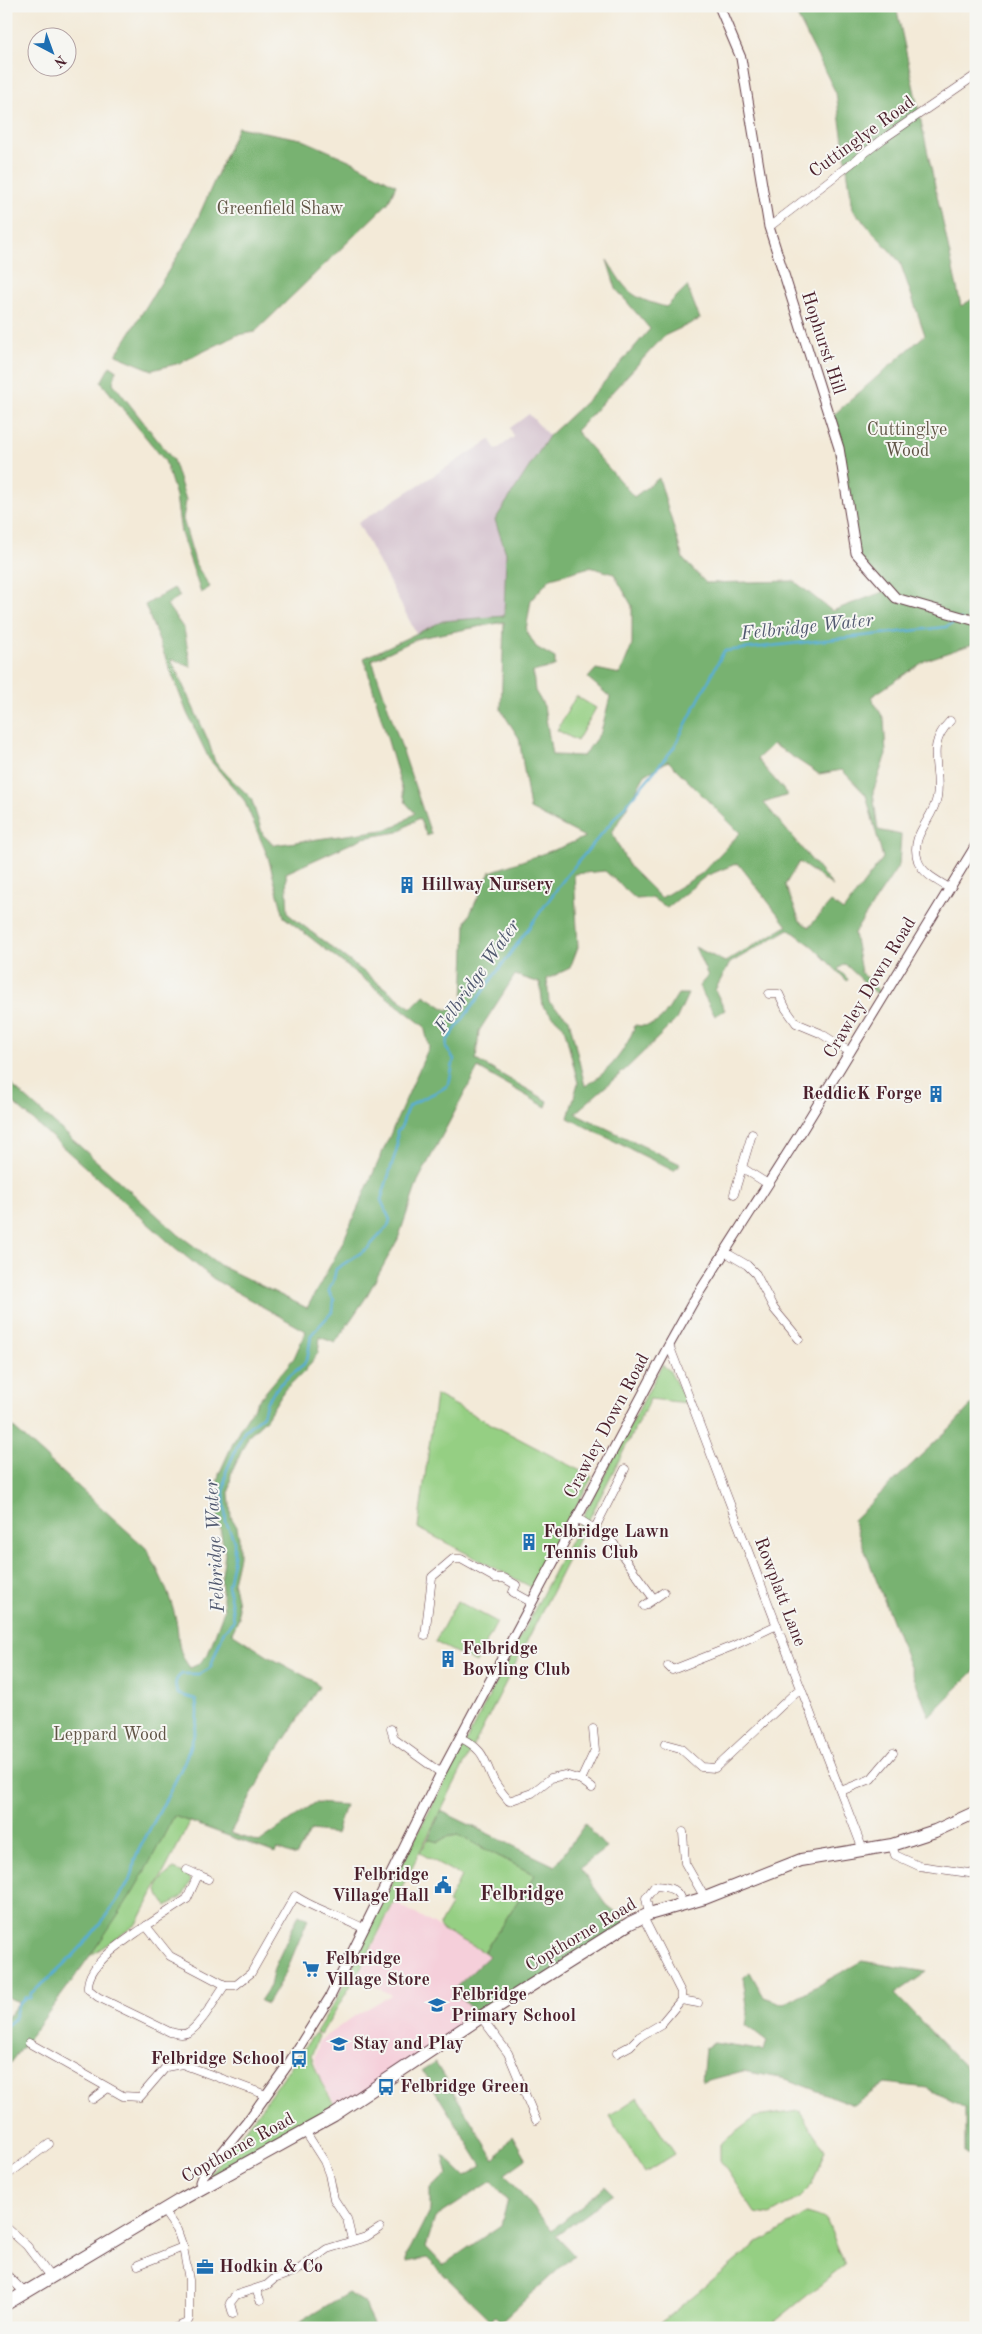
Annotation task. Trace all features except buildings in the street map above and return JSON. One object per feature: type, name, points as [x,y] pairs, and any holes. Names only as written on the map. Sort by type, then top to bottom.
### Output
[{"type":"highway","name":"Copthorne Road","points":[[6,2304],[163,2210],[334,2115],[480,2017],[611,1934],[646,1916],[705,1898],[801,1860],[892,1845],[935,1831],[976,1812]]},
{"type":"street","name":"Hophurst Hill","points":[[719,6],[741,58],[769,227],[839,448],[856,553],[896,598],[973,620]]},
{"type":"street","name":"Cuttinglye Road","points":[[769,227],[883,139],[976,75]]},
{"type":"street","points":[[949,888],[928,874],[918,862],[915,843],[937,798],[934,752],[941,731],[950,721]]},
{"type":"street","name":"Crawley Down Road","points":[[203,2188],[200,2182],[202,2176],[266,2095],[320,2013],[441,1773],[669,1345],[976,846]]},
{"type":"street","points":[[769,994],[781,991],[786,1009],[796,1023],[820,1033],[850,1052]]},
{"type":"street","points":[[734,1194],[752,1134]]},
{"type":"street","points":[[741,1167],[768,1184]]},
{"type":"street","points":[[725,1252],[747,1265],[756,1274],[774,1309],[799,1339]]},
{"type":"street","name":"Rowplatt Lane","points":[[669,1345],[863,1850]]},
{"type":"street","points":[[595,1528],[626,1468]]},
{"type":"street","points":[[577,1518],[595,1528],[614,1544],[654,1599]]},
{"type":"street","points":[[425,1636],[432,1577],[453,1559],[461,1559],[495,1578],[504,1578],[516,1585],[511,1596],[531,1602]]},
{"type":"street","points":[[644,1606],[664,1592]]},
{"type":"street","points":[[668,1666],[672,1670],[733,1646],[776,1625]]},
{"type":"street","points":[[665,1744],[680,1748],[701,1767],[715,1768],[796,1692],[801,1691]]},
{"type":"street","points":[[391,1729],[394,1739],[441,1773]]},
{"type":"street","points":[[580,1780],[595,1750],[593,1730]]},
{"type":"street","points":[[461,1738],[480,1749],[488,1763],[494,1782],[509,1801],[532,1792],[551,1778],[565,1776],[580,1780],[592,1788]]},
{"type":"street","points":[[841,1791],[871,1779],[893,1753]]},
{"type":"street","points":[[683,1832],[685,1863],[705,1898]]},
{"type":"street","points":[[892,1845],[895,1855],[919,1866],[976,1874]]},
{"type":"street","points":[[187,1870],[208,1879]]},
{"type":"street","points":[[198,1875],[186,1899],[106,1956],[87,1980],[88,1989],[98,1997],[170,2032],[181,2034],[189,2032],[199,2022],[225,1985]]},
{"type":"street","points":[[617,2053],[662,2024],[681,2000],[681,1992],[646,1916],[646,1898],[655,1886],[671,1887],[680,1895],[682,1904]]},
{"type":"street","points":[[146,1926],[170,1956],[225,1985],[236,1985],[251,1973],[295,1896],[314,1908],[344,1918],[363,1928]]},
{"type":"street","points":[[681,2000],[698,2003]]},
{"type":"street","points":[[480,2017],[508,2053],[536,2120]]},
{"type":"street","points":[[29,2043],[123,2096],[140,2097],[166,2067],[182,2064],[266,2095]]},
{"type":"street","points":[[94,2099],[108,2088]]},
{"type":"street","points":[[305,2132],[324,2161],[334,2199],[347,2219],[352,2240]]},
{"type":"street","points":[[6,2176],[49,2144]]},
{"type":"street","points":[[163,2210],[178,2230],[183,2247],[188,2280],[187,2323],[175,2328]]},
{"type":"street","points":[[6,2227],[27,2246],[51,2278]]},
{"type":"street","points":[[233,2314],[230,2303],[232,2298],[267,2284],[274,2278],[298,2270],[327,2249],[366,2237],[380,2228]]},
{"type":"street","points":[[138,2265],[183,2247]]},
{"type":"street","points":[[6,2274],[25,2293]]},
{"type":"street","points":[[256,2289],[260,2300]]},
{"type":"shaded area","points":[[529,414],[549,436],[495,520],[506,553],[504,616],[443,621],[416,633],[358,523],[490,440],[496,450],[514,437],[510,428]]},
{"type":"shaded area","name":"Felbridge Primary School","points":[[395,1902],[536,1983],[340,2111],[320,2079],[314,2058],[320,2040],[356,2015],[391,1995],[358,1977]]},
{"type":"green space","points":[[792,6],[896,6],[961,306],[976,297],[976,643],[926,660],[871,697],[884,719],[886,754],[873,792],[878,830],[901,835],[899,865],[854,933],[861,972],[879,991],[877,994],[845,964],[838,969],[848,979],[847,981],[812,946],[789,929],[730,963],[715,990],[725,1010],[715,1016],[699,986],[708,976],[695,947],[725,962],[787,926],[738,863],[706,876],[667,908],[652,898],[636,899],[605,871],[574,874],[578,947],[570,968],[547,979],[549,1002],[569,1019],[585,1086],[609,1068],[616,1060],[627,1043],[635,1025],[651,1025],[666,1013],[678,994],[688,994],[676,1020],[627,1068],[575,1113],[680,1164],[674,1171],[568,1118],[578,1083],[564,1027],[543,1007],[540,983],[515,975],[479,1031],[476,1060],[548,1101],[546,1107],[478,1068],[418,1181],[398,1239],[365,1299],[335,1343],[320,1337],[318,1353],[305,1371],[285,1389],[266,1419],[249,1435],[231,1474],[229,1493],[231,1517],[237,1527],[239,1538],[239,1556],[233,1582],[239,1618],[232,1633],[269,1657],[314,1681],[319,1687],[275,1754],[230,1833],[259,1842],[315,1803],[345,1805],[336,1834],[311,1831],[296,1856],[277,1849],[275,1853],[174,1816],[134,1890],[104,1936],[6,2068],[6,2019],[19,2002],[6,1997],[6,1421],[146,1548],[170,1598],[177,1624],[180,1648],[190,1668],[199,1664],[208,1654],[224,1610],[221,1580],[225,1554],[214,1498],[219,1474],[239,1430],[258,1401],[294,1358],[306,1331],[215,1280],[173,1246],[6,1096],[6,1080],[179,1235],[221,1266],[307,1308],[341,1246],[429,1047],[424,1026],[284,917],[268,857],[244,800],[209,759],[187,713],[145,605],[174,588],[180,596],[167,605],[184,629],[191,667],[171,659],[208,740],[215,762],[251,798],[263,835],[274,845],[383,830],[397,826],[415,813],[406,803],[364,658],[443,621],[504,616],[506,553],[495,520],[549,436],[592,396],[650,329],[616,289],[607,260],[630,292],[644,300],[666,307],[687,286],[700,319],[664,336],[576,431],[634,497],[659,478],[683,559],[706,583],[794,581],[832,611],[888,590],[856,553],[830,418],[925,335],[900,262],[853,210],[836,93]],"holes":[[[590,567],[614,574],[632,606],[632,645],[620,674],[596,669],[588,678],[610,697],[601,732],[583,756],[552,755],[544,706],[535,691],[533,672],[555,666],[555,658],[536,647],[526,630],[531,600],[551,578]],[[504,622],[501,710],[519,738],[530,809],[585,837],[490,872],[466,922],[463,1001],[447,1010],[424,995],[411,1008],[288,914],[286,873],[363,838],[398,832],[419,818],[427,836],[431,834],[372,660],[419,638]],[[773,744],[819,774],[842,770],[866,795],[883,858],[843,911],[831,902],[809,927],[800,921],[785,885],[799,862],[833,886],[764,803],[788,795],[757,759]],[[668,761],[740,833],[701,874],[661,898],[629,866],[612,833],[645,775]]]},
{"type":"green space","name":"Greenfield Shaw","points":[[238,127],[301,139],[351,161],[396,185],[388,203],[255,332],[237,335],[180,363],[152,370],[116,355],[190,236]]},
{"type":"green space","points":[[110,366],[116,370],[113,383],[173,460],[186,500],[183,519],[196,565],[210,587],[201,593],[181,533],[176,496],[165,461],[101,382]]},
{"type":"green space","points":[[576,696],[596,708],[577,741],[557,730]]},
{"type":"green space","points":[[662,1365],[669,1370],[687,1403],[650,1399],[356,1977],[321,2034],[316,2032],[338,1997],[357,1956],[356,1952]]},
{"type":"green space","points":[[436,1395],[592,1477],[533,1588],[418,1528]]},
{"type":"green space","points":[[976,1400],[976,1669],[929,1716],[853,1520],[951,1427]]},
{"type":"green space","points":[[457,1601],[497,1622],[476,1663],[435,1642]]},
{"type":"green space","points":[[441,1811],[555,1866],[585,1824],[606,1848],[580,1868],[607,1905],[630,1923],[481,2017],[452,1991],[489,1956],[484,1952],[535,1875],[458,1835],[446,1837],[438,1842],[428,1839]]},
{"type":"green space","points":[[174,1816],[190,1822],[137,1924],[90,1956],[134,1889]]},
{"type":"green space","points":[[458,1835],[535,1875],[484,1952],[441,1929],[440,1924],[451,1905],[448,1903],[461,1876],[420,1853],[428,1839],[438,1842],[446,1837]]},
{"type":"green space","points":[[174,1869],[188,1875],[191,1881],[183,1896],[167,1906],[159,1895],[158,1886],[160,1881]]},
{"type":"green space","points":[[299,1914],[308,1919],[286,1972],[267,2004],[260,2001],[270,1986],[274,1968]]},
{"type":"green space","points":[[862,1961],[927,1972],[895,1994],[976,2079],[976,2157],[965,2153],[965,2108],[927,2088],[885,2083],[854,2105],[786,2079],[743,2071],[702,2082],[705,2048],[714,2043],[764,2051],[767,2041],[746,2025],[748,2013],[743,1977],[750,1972],[764,1997],[784,2004]]},
{"type":"green space","points":[[315,2033],[319,2036],[311,2056],[321,2082],[335,2106],[328,2109],[329,2112],[212,2176],[210,2173],[251,2122]]},
{"type":"green space","points":[[435,2062],[495,2160],[512,2135],[526,2159],[505,2174],[552,2230],[605,2186],[613,2194],[556,2236],[574,2255],[501,2322],[495,2316],[491,2321],[427,2258],[407,2262],[407,2255],[430,2210],[430,2188],[448,2175],[443,2155],[465,2176],[482,2166],[422,2070]],"holes":[[[492,2181],[508,2200],[501,2225],[443,2265],[426,2247],[435,2218]]]},
{"type":"green space","points":[[638,2097],[675,2154],[645,2173],[609,2116]]},
{"type":"green space","points":[[799,2111],[825,2150],[812,2185],[799,2198],[770,2215],[755,2213],[720,2160],[720,2144],[756,2117]]},
{"type":"green space","points":[[806,2213],[826,2219],[845,2265],[767,2328],[654,2328],[760,2241],[780,2231]]},
{"type":"green space","points":[[348,2293],[364,2302],[375,2328],[289,2328]]},
{"type":"waterway","name":"Felbridge Water","points":[[968,616],[976,612]]},
{"type":"waterway","name":"Felbridge Water","points":[[6,2026],[14,2019],[18,2005],[26,1998],[30,1998],[31,1993],[74,1955],[115,1903],[131,1878],[136,1856],[187,1756],[194,1734],[197,1715],[195,1699],[178,1694],[175,1685],[176,1680],[182,1674],[200,1674],[210,1668],[224,1631],[234,1620],[228,1585],[234,1556],[234,1540],[226,1522],[224,1493],[226,1472],[244,1431],[263,1415],[267,1401],[280,1384],[304,1364],[308,1356],[311,1335],[333,1311],[334,1300],[329,1292],[329,1288],[333,1282],[336,1269],[368,1248],[388,1226],[390,1220],[381,1200],[397,1148],[397,1132],[406,1111],[411,1105],[445,1088],[449,1084],[454,1059],[446,1048],[447,1041],[567,875],[673,749],[724,651],[946,627],[961,619]]},
{"type":"place","name":"Hillway Nursery","points":[[407,885]]},
{"type":"place","name":"ReddicK Forge","points":[[936,1094]]},
{"type":"place","name":"Felbridge Lawn Tennis Club","points":[[529,1542]]},
{"type":"place","name":"Felbridge Bowling Club","points":[[448,1659]]},
{"type":"place","name":"Felbridge Village Hall","points":[[443,1885]]},
{"type":"place","name":"Felbridge Village Store","points":[[311,1969]]},
{"type":"place","name":"Felbridge Primary School","points":[[437,2005]]},
{"type":"place","name":"Stay and Play","points":[[339,2044]]},
{"type":"place","name":"Felbridge School","points":[[299,2059]]},
{"type":"place","name":"Felbridge Green","points":[[386,2087]]},
{"type":"place","name":"Hodkin & Co","points":[[205,2267]]},
{"type":"district","name":"Felbridge","points":[[522,1895]]},
{"type":"park label","name":"Cuttinglye Wood","points":[[907,440]]},
{"type":"park label","name":"Leppard Wood","points":[[110,1735]]}]
